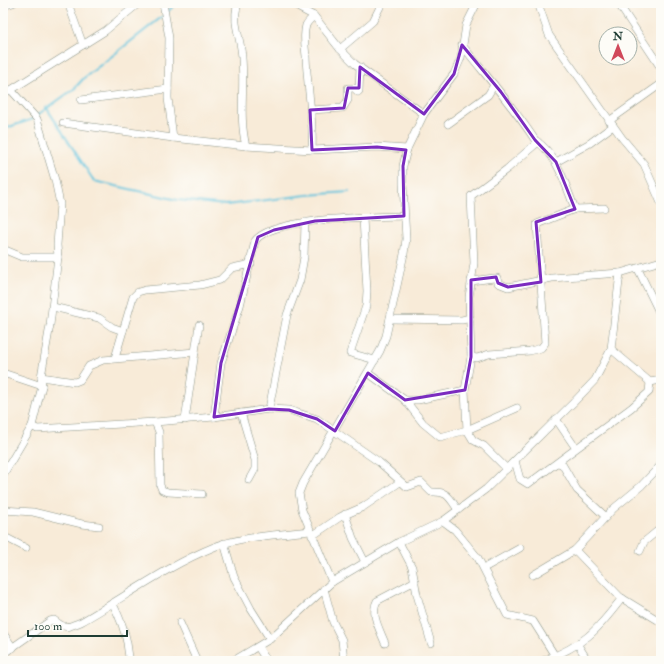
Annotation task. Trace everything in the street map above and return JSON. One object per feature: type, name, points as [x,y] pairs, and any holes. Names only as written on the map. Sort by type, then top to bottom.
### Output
[{"type":"street","points":[[3,6],[12,3]]},
{"type":"street","points":[[68,3],[83,45]]},
{"type":"street","points":[[3,92],[11,90],[105,31],[139,3]]},
{"type":"street","points":[[163,3],[166,13],[169,38],[168,89],[173,138]]},
{"type":"street","points":[[295,3],[299,8],[314,16],[340,49],[360,67],[424,114]]},
{"type":"street","points":[[340,49],[373,21],[382,3]]},
{"type":"street","points":[[538,3],[549,35],[611,124],[644,164],[661,203]]},
{"type":"street","points":[[618,3],[661,68]]},
{"type":"street","points":[[332,582],[302,510],[299,493],[303,483],[368,373],[386,336],[406,239],[403,166],[407,149],[424,114],[454,74],[461,58],[466,25],[475,4]]},
{"type":"street","points":[[237,6],[235,28],[241,49],[243,133],[246,146]]},
{"type":"street","points":[[312,150],[313,132],[307,84],[305,41],[306,26],[308,21],[314,16]]},
{"type":"street","points":[[462,46],[538,142],[556,162],[575,209]]},
{"type":"street","points":[[310,110],[343,108],[348,100],[348,88],[354,88],[358,92],[359,90],[360,67]]},
{"type":"street","points":[[556,162],[590,143],[661,84]]},
{"type":"street","points":[[448,124],[488,95],[494,85]]},
{"type":"street","points":[[81,100],[168,89]]},
{"type":"street","points":[[3,475],[32,426],[42,386],[41,377],[53,307],[58,257],[57,245],[60,204],[55,180],[35,117],[11,90]]},
{"type":"street","points":[[63,123],[246,146],[312,150],[377,147],[407,149]]},
{"type":"street","points":[[507,469],[484,446],[473,440],[467,430],[465,390],[471,357],[469,297],[471,281],[474,273],[471,196],[508,169],[538,142]]},
{"type":"street","points":[[471,357],[477,358],[489,354],[530,352],[541,348],[545,343],[537,224],[575,209],[604,208]]},
{"type":"street","points":[[214,417],[221,362],[240,306],[258,237],[274,230],[305,222],[404,216]]},
{"type":"street","points":[[363,218],[367,291],[366,306],[350,353],[375,360]]},
{"type":"street","points":[[269,409],[287,315],[300,280],[304,257],[305,222]]},
{"type":"street","points":[[3,249],[22,257],[58,257]]},
{"type":"street","points":[[471,281],[496,278],[498,282],[508,287],[541,282],[552,278],[620,273],[638,269],[661,261]]},
{"type":"street","points":[[115,358],[133,297],[138,292],[145,290],[200,285],[220,280],[232,268],[251,264]]},
{"type":"street","points":[[638,269],[661,316]]},
{"type":"street","points":[[233,661],[270,639],[332,582],[399,542],[444,521],[515,461],[595,380],[611,349],[620,273]]},
{"type":"street","points":[[53,307],[99,318],[112,327],[123,330]]},
{"type":"street","points":[[390,319],[462,320],[470,318]]},
{"type":"street","points":[[185,420],[199,325]]},
{"type":"street","points":[[611,349],[650,382]]},
{"type":"street","points":[[41,377],[75,382],[80,380],[89,366],[115,358],[195,352]]},
{"type":"street","points":[[3,373],[42,386]]},
{"type":"street","points":[[368,373],[406,400],[423,423],[440,437],[467,430],[517,408]]},
{"type":"street","points":[[650,382],[661,380]]},
{"type":"street","points":[[515,461],[520,479],[528,484],[631,408],[648,392],[650,382]]},
{"type":"street","points":[[406,400],[418,400],[465,390]]},
{"type":"street","points":[[32,426],[37,429],[79,428],[185,420],[269,409],[305,414],[317,419],[379,462],[407,487],[422,482],[430,492],[442,491],[448,495],[458,510]]},
{"type":"street","points":[[241,413],[255,460],[256,469],[249,480]]},
{"type":"street","points":[[556,419],[575,448]]},
{"type":"street","points":[[155,422],[159,432],[160,485],[162,490],[168,492],[202,494]]},
{"type":"street","points":[[558,463],[562,464],[577,490],[606,517]]},
{"type":"street","points":[[533,575],[574,550],[606,517],[661,465]]},
{"type":"street","points":[[3,654],[50,621],[54,620],[62,627],[69,627],[113,604],[162,574],[224,544],[311,533],[345,514],[363,507],[400,482]]},
{"type":"street","points":[[3,510],[33,512],[82,524],[99,526]]},
{"type":"street","points":[[345,514],[353,538],[365,562]]},
{"type":"street","points":[[444,521],[455,530],[484,568],[502,609],[507,615],[532,621],[555,656]]},
{"type":"street","points":[[640,551],[644,542],[661,528]]},
{"type":"street","points":[[3,536],[26,548]]},
{"type":"street","points":[[399,542],[412,567],[417,595],[431,643]]},
{"type":"street","points":[[224,544],[234,577],[251,609],[270,639]]},
{"type":"street","points":[[484,568],[520,548]]},
{"type":"street","points":[[574,550],[596,574],[622,598],[661,622]]},
{"type":"street","points":[[386,643],[375,617],[373,607],[377,601],[415,581]]},
{"type":"street","points":[[324,589],[333,622],[342,640],[344,661]]},
{"type":"street","points":[[544,661],[578,645],[604,621],[622,598]]},
{"type":"street","points":[[113,604],[127,642],[127,653],[130,661]]},
{"type":"street","points":[[180,623],[197,661]]},
{"type":"street","points":[[3,633],[13,648]]},
{"type":"street","points":[[578,645],[588,661]]},
{"type":"street","points":[[258,647],[267,661]]},
{"type":"highlighted area","points":[[462,45],[501,92],[535,140],[556,162],[575,209],[536,222],[541,282],[508,287],[498,283],[496,277],[471,280],[471,357],[465,390],[405,400],[368,373],[335,431],[317,419],[289,410],[269,409],[214,417],[221,363],[258,237],[274,230],[315,221],[404,216],[403,166],[406,150],[377,147],[312,150],[310,110],[344,108],[348,88],[359,88],[360,67],[424,114],[454,74]]},
{"type":"waterway","points":[[166,13],[177,3]]},
{"type":"waterway","points":[[36,116],[74,89],[84,78],[163,16]]},
{"type":"waterway","points":[[46,107],[94,181],[178,200],[226,205],[307,195],[349,192]]},
{"type":"waterway","points":[[3,129],[33,119]]}]
